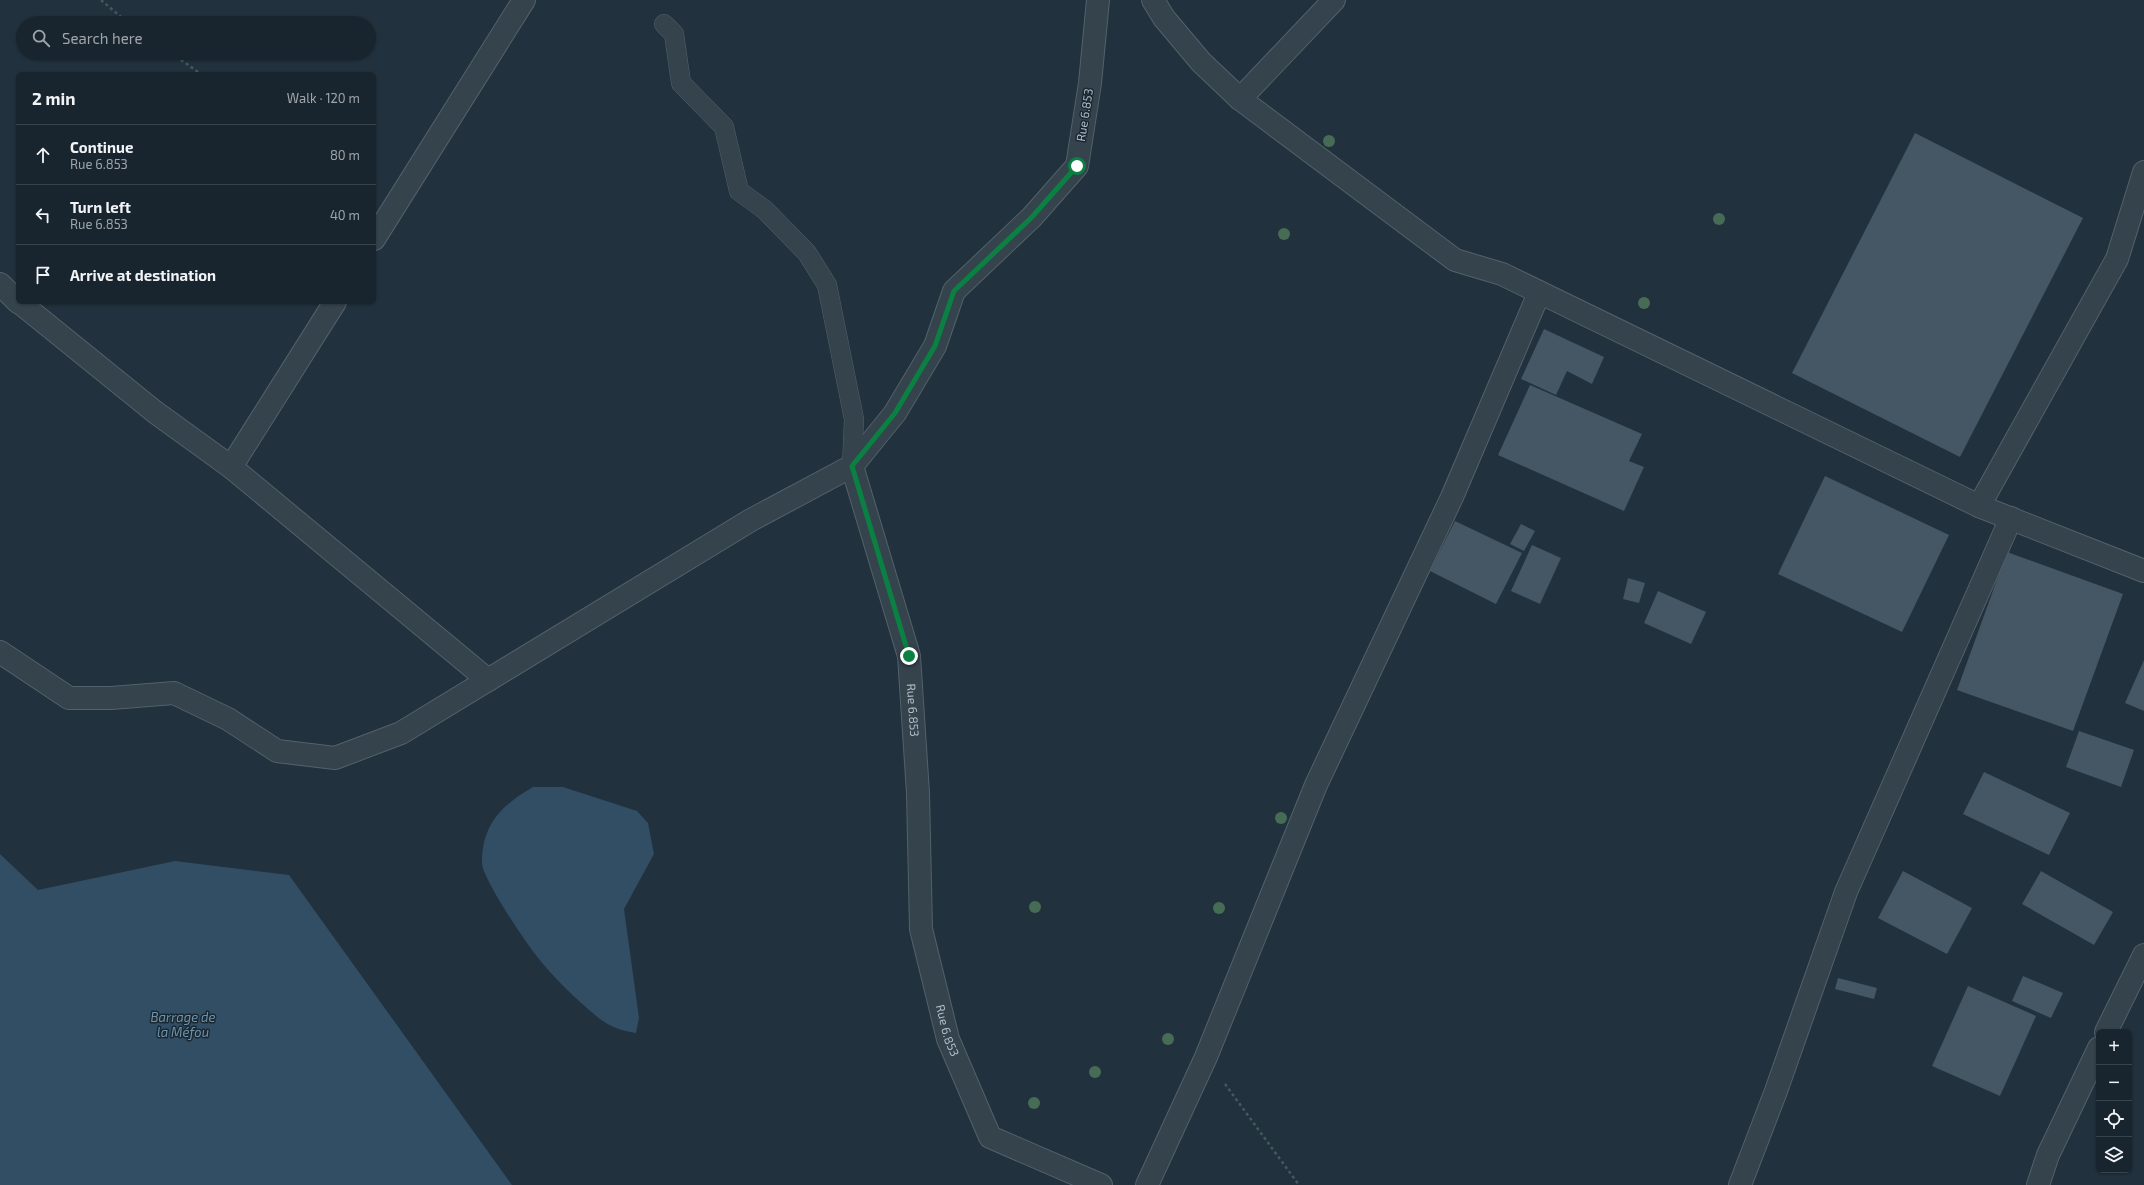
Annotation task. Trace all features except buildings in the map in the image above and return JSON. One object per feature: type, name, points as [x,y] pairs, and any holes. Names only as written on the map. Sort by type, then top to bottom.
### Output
[{"type":"street","points":[[376,236],[524,0]]},
{"type":"street","name":"Rue 6.853","points":[[1098,0],[1090,83],[1077,166],[1032,217],[954,291],[935,346],[927,360],[895,413],[852,466],[909,656],[918,793],[921,929],[948,1039],[990,1137],[1101,1185]]},
{"type":"street","points":[[1153,0],[1164,18],[1201,62],[1240,99],[1455,260],[1502,274],[1979,506],[2144,570]]},
{"type":"street","points":[[1240,99],[1334,0]]},
{"type":"street","points":[[1979,506],[2117,259],[2144,172]]},
{"type":"street","points":[[0,284],[16,300]]},
{"type":"street","points":[[1148,1185],[1206,1058],[1316,785],[1452,497],[1539,293]]},
{"type":"street","points":[[20,304],[155,412],[231,467],[488,680]]},
{"type":"street","points":[[231,467],[334,304]]},
{"type":"street","points":[[0,652],[69,698],[111,698],[174,693],[228,719],[277,751],[335,758],[401,733],[750,520],[852,466]]},
{"type":"street","points":[[1740,1185],[1776,1091],[1846,892],[2011,518]]},
{"type":"street","points":[[2107,1029],[2144,955]]},
{"type":"street","points":[[2038,1185],[2048,1155],[2096,1054]]},
{"type":"lane","points":[[664,24],[674,34],[680,83],[724,127],[739,191],[766,210],[807,252],[827,285],[854,419],[852,466]]},
{"type":"path","points":[[101,0],[120,16]]},
{"type":"path","points":[[181,60],[198,72]]},
{"type":"path","points":[[1206,1058],[1299,1185]]},
{"type":"water","points":[[533,787],[563,787],[637,811],[648,823],[654,854],[624,909],[639,1018],[636,1033],[624,1031],[599,1019],[551,973],[533,951],[516,926],[497,896],[484,871],[482,863],[483,849],[490,827],[503,809]]},
{"type":"water","name":"Barrage de la Méfou","points":[[0,854],[38,890],[175,861],[289,875],[512,1185],[0,1185]]},
{"type":"route","points":[[909,656],[852,466],[895,413],[935,346],[954,291],[1032,217],[1077,166]]}]
